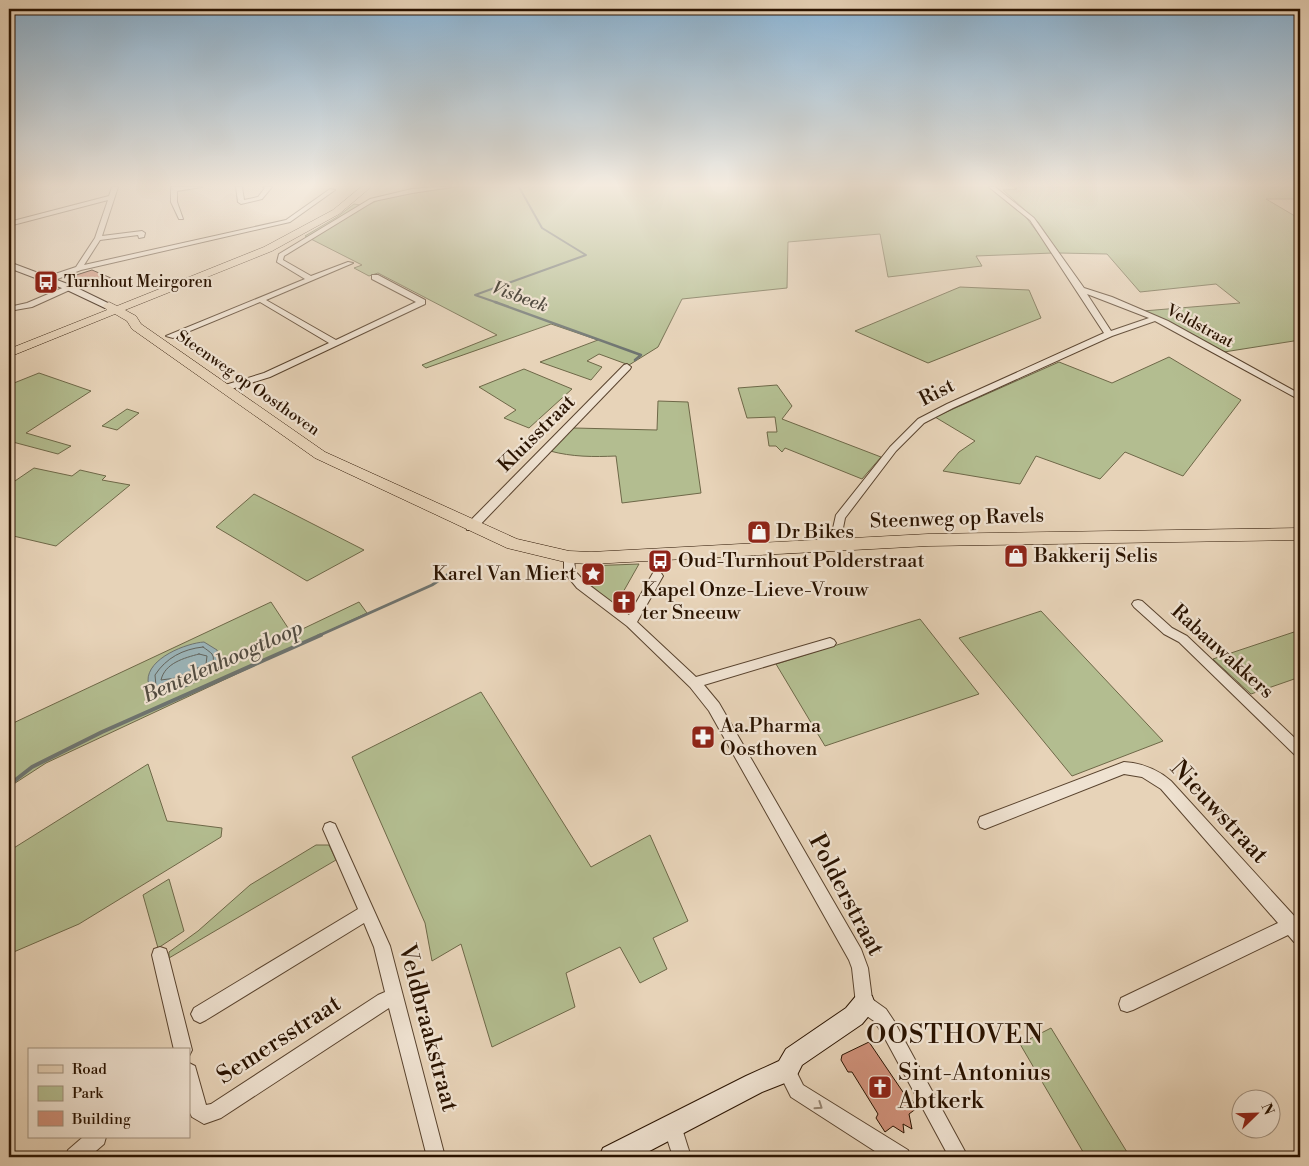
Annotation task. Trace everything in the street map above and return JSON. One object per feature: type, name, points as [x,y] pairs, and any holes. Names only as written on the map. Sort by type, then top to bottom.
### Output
[{"type":"main road","points":[[9,353],[269,241]]},
{"type":"main road","points":[[9,343],[113,308],[268,249],[282,241]]},
{"type":"main road","name":"Steenweg op Oosthoven","points":[[113,308],[320,455],[471,526]]},
{"type":"main road","name":"Steenweg op Ravels","points":[[471,526],[526,549],[569,557],[591,558],[840,544],[1041,538],[1300,534]]},
{"type":"street","points":[[79,268],[95,241]]},
{"type":"street","points":[[49,280],[79,268],[197,241]]},
{"type":"street","points":[[303,241],[280,254],[279,260],[310,279]]},
{"type":"street","points":[[1047,241],[1109,334]]},
{"type":"street","points":[[170,336],[350,263]]},
{"type":"street","name":"Steenweg op Oosthoven","points":[[9,265],[70,288],[113,308]]},
{"type":"street","points":[[230,392],[422,302],[374,277]]},
{"type":"street","points":[[9,309],[29,305],[70,288]]},
{"type":"street","name":"Veldstraat","points":[[1081,290],[1123,304],[1154,319],[1300,397]]},
{"type":"street","points":[[260,299],[336,343]]},
{"type":"street","name":"Rist","points":[[840,544],[838,532],[840,517],[893,449],[921,421],[957,402],[1109,334],[1154,319]]},
{"type":"street","name":"Kluisstraat","points":[[471,526],[627,367]]},
{"type":"street","name":"Polderstraat","points":[[569,557],[570,572],[576,579],[631,623],[694,684],[714,707],[855,955],[860,968],[864,1004]]},
{"type":"street","points":[[631,623],[657,576]]},
{"type":"street","name":"Rabauwakkers","points":[[1138,604],[1168,631],[1183,639],[1300,750]]},
{"type":"street","points":[[694,684],[830,642]]},
{"type":"street","name":"Nieuwstraat","points":[[985,822],[1124,768],[1146,770],[1154,774],[1166,785],[1296,930],[1127,1004]]},
{"type":"street","name":"Veldbraakstraat","points":[[330,829],[382,946],[436,1157]]},
{"type":"street","points":[[200,1014],[367,912]]},
{"type":"street","points":[[160,955],[183,1048]]},
{"type":"street","name":"Semersstraat","points":[[190,1076],[198,1111],[204,1115],[215,1112],[384,1001],[395,997]]},
{"type":"street","points":[[612,1157],[775,1074],[787,1071],[794,1057],[854,1016],[864,1004],[880,1015],[888,1027],[959,1157]]},
{"type":"street","points":[[787,1071],[797,1091],[901,1157]]},
{"type":"street","points":[[672,1126],[682,1157]]},
{"type":"street","points":[[75,1157],[96,1138]]},
{"type":"green space","points":[[316,241],[795,241],[788,242],[787,288],[682,299],[658,347],[629,365],[599,354],[587,361],[602,367],[591,380],[540,362],[598,340],[551,324],[426,368],[422,365],[497,335],[378,273],[369,276],[354,268],[362,265]]},
{"type":"green space","points":[[881,241],[1044,241],[1053,253],[976,256],[982,266],[888,277]]},
{"type":"green space","points":[[1051,241],[1300,241],[1300,340],[1224,352],[1143,311],[1240,303],[1216,284],[1140,292],[1107,254],[1059,253]]},
{"type":"green space","points":[[960,287],[1029,290],[1041,318],[928,363],[855,331]]},
{"type":"green space","points":[[1169,357],[1241,400],[1183,476],[1125,452],[1100,479],[1036,456],[1020,484],[943,471],[959,452],[975,441],[935,417],[1059,362],[1112,383]]},
{"type":"green space","points":[[524,369],[572,389],[529,428],[504,418],[516,410],[479,387]]},
{"type":"green space","points":[[39,373],[91,391],[26,433],[71,446],[58,454],[9,441],[9,385]]},
{"type":"green space","points":[[777,385],[792,406],[782,419],[881,457],[862,479],[785,448],[782,452],[776,446],[769,446],[767,432],[777,432],[775,417],[747,418],[738,388]]},
{"type":"green space","points":[[658,401],[688,402],[701,493],[622,503],[616,456],[583,456],[550,451],[574,428],[657,430]]},
{"type":"green space","points":[[127,409],[139,413],[117,430],[102,426]]},
{"type":"green space","points":[[34,468],[72,476],[80,470],[106,476],[102,480],[130,485],[56,546],[9,535],[9,485]]},
{"type":"green space","points":[[254,494],[364,550],[307,581],[216,527]]},
{"type":"green space","points":[[639,564],[622,594],[611,603],[582,575],[582,571],[587,566]]},
{"type":"green space","points":[[271,602],[292,634],[359,602],[367,613],[46,763],[9,787],[9,725]]},
{"type":"green space","points":[[1041,611],[1163,741],[1072,776],[959,638]]},
{"type":"green space","points":[[920,619],[979,694],[825,746],[776,664]]},
{"type":"green space","points":[[1300,630],[1300,677],[1251,694],[1213,659]]},
{"type":"green space","points":[[481,692],[591,867],[650,835],[688,921],[653,938],[667,969],[640,983],[620,947],[566,973],[575,1007],[492,1047],[461,944],[432,961],[425,923],[352,757]]},
{"type":"green space","points":[[148,764],[167,821],[222,828],[221,837],[79,924],[9,954],[9,851]]},
{"type":"green space","points":[[316,845],[329,845],[336,860],[169,958],[169,952],[198,931],[250,885]]},
{"type":"green space","points":[[169,879],[184,931],[158,948],[143,895]]},
{"type":"green space","points":[[1051,1028],[1130,1157],[1086,1157],[1020,1044]]},
{"type":"water","points":[[204,642],[217,650],[219,661],[216,671],[168,694],[152,692],[148,681],[149,673],[154,665],[169,653],[188,645]]},
{"type":"building","points":[[92,270],[118,281],[102,288],[70,277]]},
{"type":"building","name":"Sint-Antonius Abtkerk","points":[[869,1042],[905,1095],[908,1094],[917,1108],[909,1114],[912,1129],[903,1124],[904,1133],[893,1126],[885,1132],[876,1118],[878,1114],[852,1072],[848,1072],[841,1060],[842,1055]]},
{"type":"waterway","name":"Visbeek","points":[[498,303],[475,295],[586,255],[564,241]]},
{"type":"waterway","name":"Visbeek","points":[[495,302],[641,355],[635,360]]},
{"type":"waterway","name":"Bentelenhoogtloop","points":[[318,636],[432,585],[453,571]]},
{"type":"waterway","name":"Bentelenhoogtloop","points":[[9,785],[32,767],[102,732],[321,635]]},
{"type":"place","name":"Turnhout Meirgoren","points":[[46,282]]},
{"type":"place","name":"Dr Bikes","points":[[759,532]]},
{"type":"place","name":"Bakkerij Selis","points":[[1016,556]]},
{"type":"place","name":"Oud-Turnhout Polderstraat","points":[[660,561]]},
{"type":"place","name":"Karel Van Miert","points":[[593,574]]},
{"type":"place","name":"Kapel Onze-Lieve-Vrouw ter Sneeuw","points":[[624,602]]},
{"type":"place","name":"Aa.Pharma Oosthoven","points":[[703,737]]},
{"type":"place","name":"Sint-Antonius Abtkerk","points":[[880,1087]]},
{"type":"district","name":"OOSTHOVEN","points":[[955,1035]]}]
